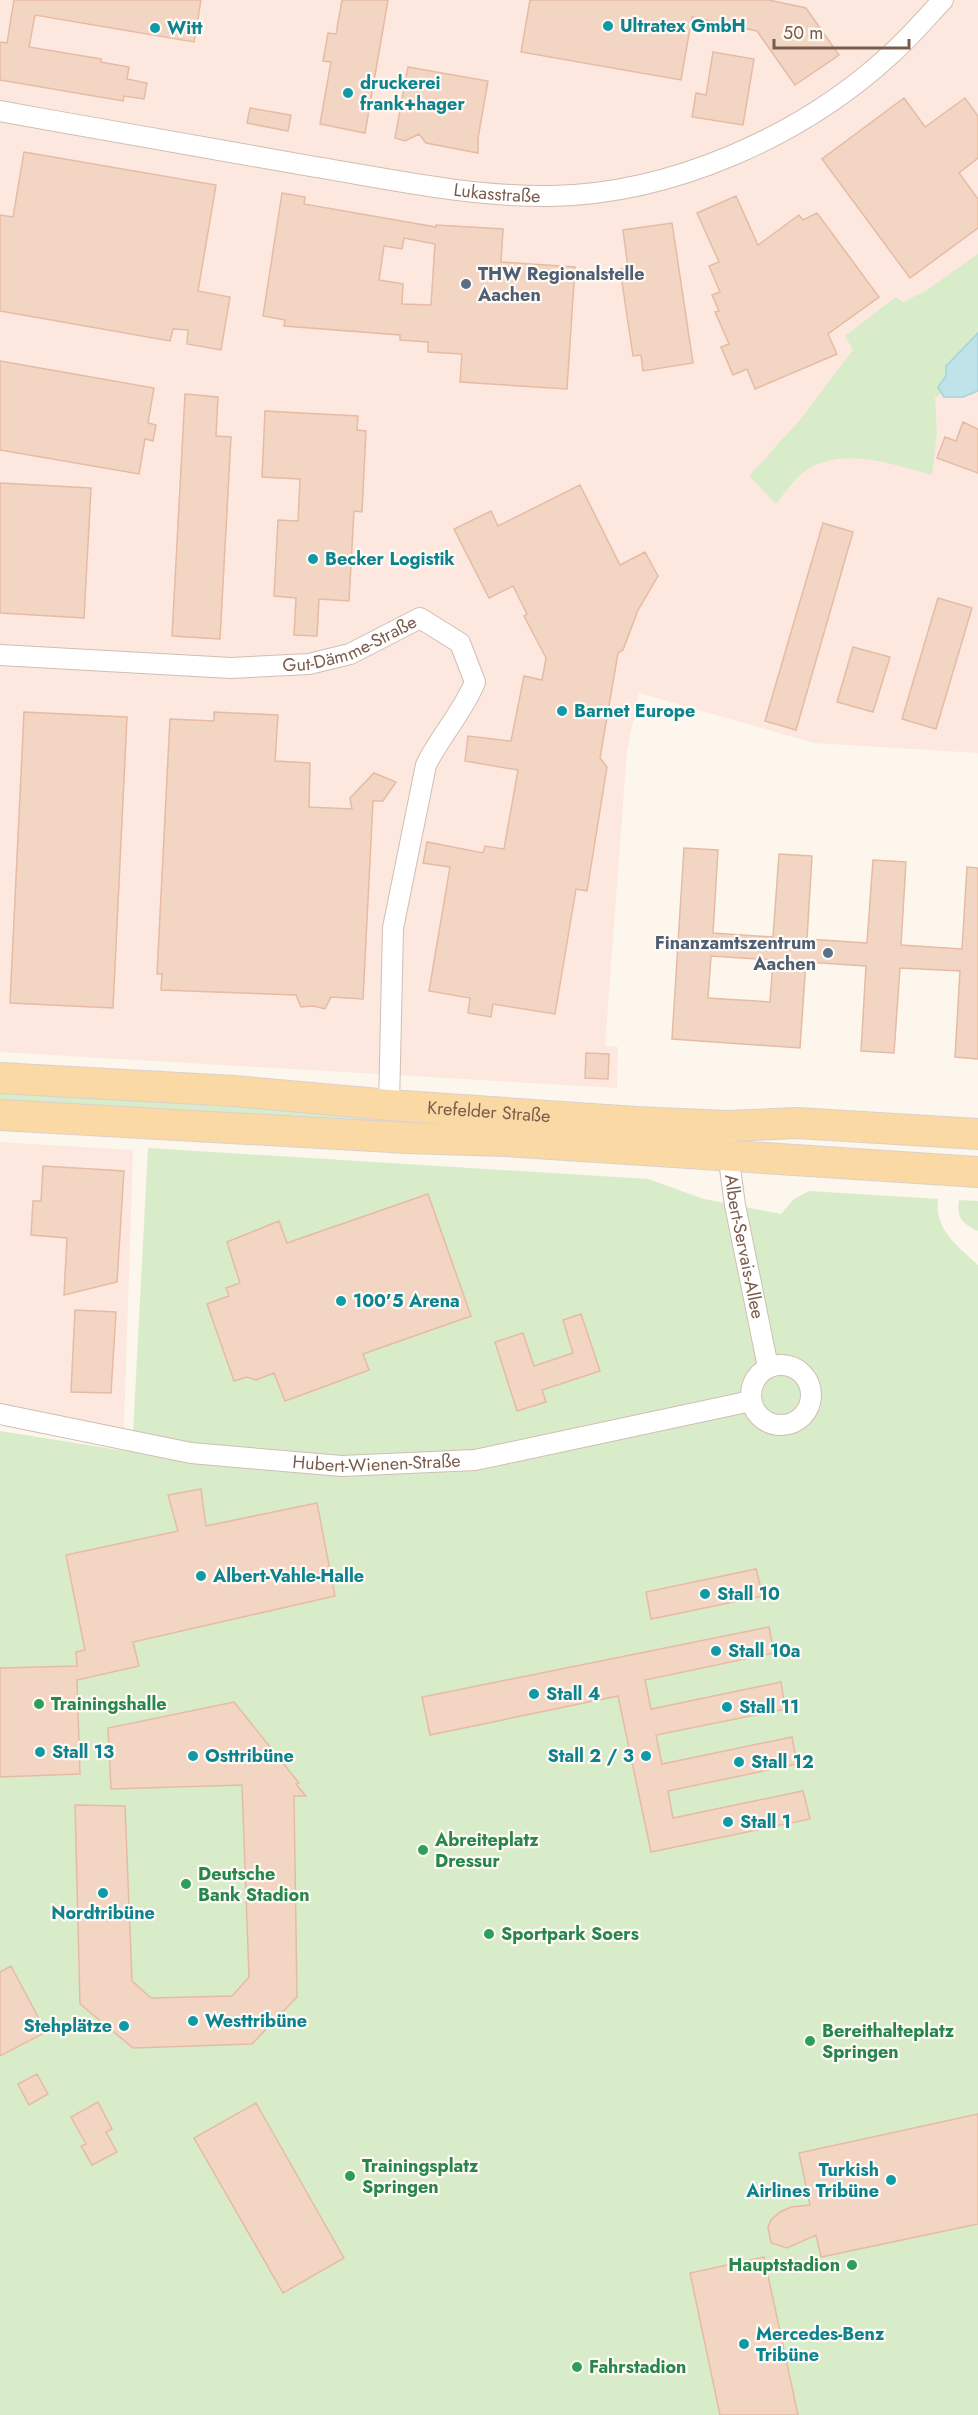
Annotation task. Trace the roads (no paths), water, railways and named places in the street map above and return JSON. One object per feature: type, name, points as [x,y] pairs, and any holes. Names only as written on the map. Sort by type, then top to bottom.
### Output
[{"type":"main road","name":"Krefelder Straße","points":[[0,1078],[234,1091],[389,1105],[624,1121],[727,1125],[797,1123],[978,1134]]},
{"type":"main road","name":"Krefelder Straße","points":[[0,1115],[408,1138],[505,1141],[978,1172]]},
{"type":"street","name":"Lukasstraße","points":[[0,111],[200,148],[464,192],[552,196],[602,191],[659,180],[716,162],[754,146],[799,121],[838,97],[890,55],[943,0]]},
{"type":"street","name":"Gut-Dämme-Straße","points":[[0,655],[231,668],[309,664],[350,654],[420,618],[460,643],[475,682],[469,698],[426,765],[393,928],[389,1105]]},
{"type":"street","name":"Albert-Servais-Allee","points":[[727,1125],[727,1156],[768,1367]]},
{"type":"street","points":[[782,1364],[796,1368],[806,1378],[811,1392],[808,1407],[798,1420],[786,1425],[773,1424],[759,1416],[751,1401],[751,1388],[757,1376],[768,1367],[782,1364]]},
{"type":"street","name":"Hubert-Wienen-Straße","points":[[0,1414],[190,1453],[342,1466],[475,1460],[751,1401]]},
{"type":"water","points":[[978,333],[978,391],[963,397],[944,397],[938,387],[946,376],[946,366]]},
{"type":"place","name":"Ultratex GmbH","points":[[608,26]]},
{"type":"place","name":"Witt","points":[[155,28]]},
{"type":"place","name":"druckerei frank+hager","points":[[348,93]]},
{"type":"place","name":"THW Regionalstelle Aachen","points":[[466,284]]},
{"type":"place","name":"Becker Logistik","points":[[313,559]]},
{"type":"place","name":"Barnet Europe","points":[[562,711]]},
{"type":"place","name":"Finanzamtszentrum Aachen","points":[[828,953]]},
{"type":"place","name":"100’5 Arena","points":[[341,1301]]},
{"type":"place","name":"Albert-Vahle-Halle","points":[[201,1576]]},
{"type":"place","name":"Stall 10","points":[[705,1594]]},
{"type":"place","name":"Stall 10a","points":[[716,1651]]},
{"type":"place","name":"Stall 4","points":[[534,1694]]},
{"type":"place","name":"Trainingshalle","points":[[39,1704]]},
{"type":"place","name":"Stall 11","points":[[727,1707]]},
{"type":"place","name":"Stall 13","points":[[40,1752]]},
{"type":"place","name":"Osttribüne","points":[[193,1756]]},
{"type":"place","name":"Stall 2 / 3","points":[[646,1756]]},
{"type":"place","name":"Stall 12","points":[[739,1762]]},
{"type":"place","name":"Stall 1","points":[[728,1822]]},
{"type":"place","name":"Abreiteplatz Dressur","points":[[423,1850]]},
{"type":"place","name":"Deutsche Bank Stadion","points":[[186,1884]]},
{"type":"place","name":"Nordtribüne","points":[[103,1893]]},
{"type":"place","name":"Sportpark Soers","points":[[489,1934]]},
{"type":"place","name":"Westtribüne","points":[[193,2021]]},
{"type":"place","name":"Stehplätze","points":[[124,2026]]},
{"type":"place","name":"Bereithalteplatz Springen","points":[[810,2041]]},
{"type":"place","name":"Trainingsplatz Springen","points":[[350,2176]]},
{"type":"place","name":"Turkish Airlines Tribüne","points":[[891,2180]]},
{"type":"place","name":"Hauptstadion","points":[[852,2265]]},
{"type":"place","name":"Mercedes-Benz Tribüne","points":[[744,2344]]},
{"type":"place","name":"Fahrstadion","points":[[577,2367]]}]
